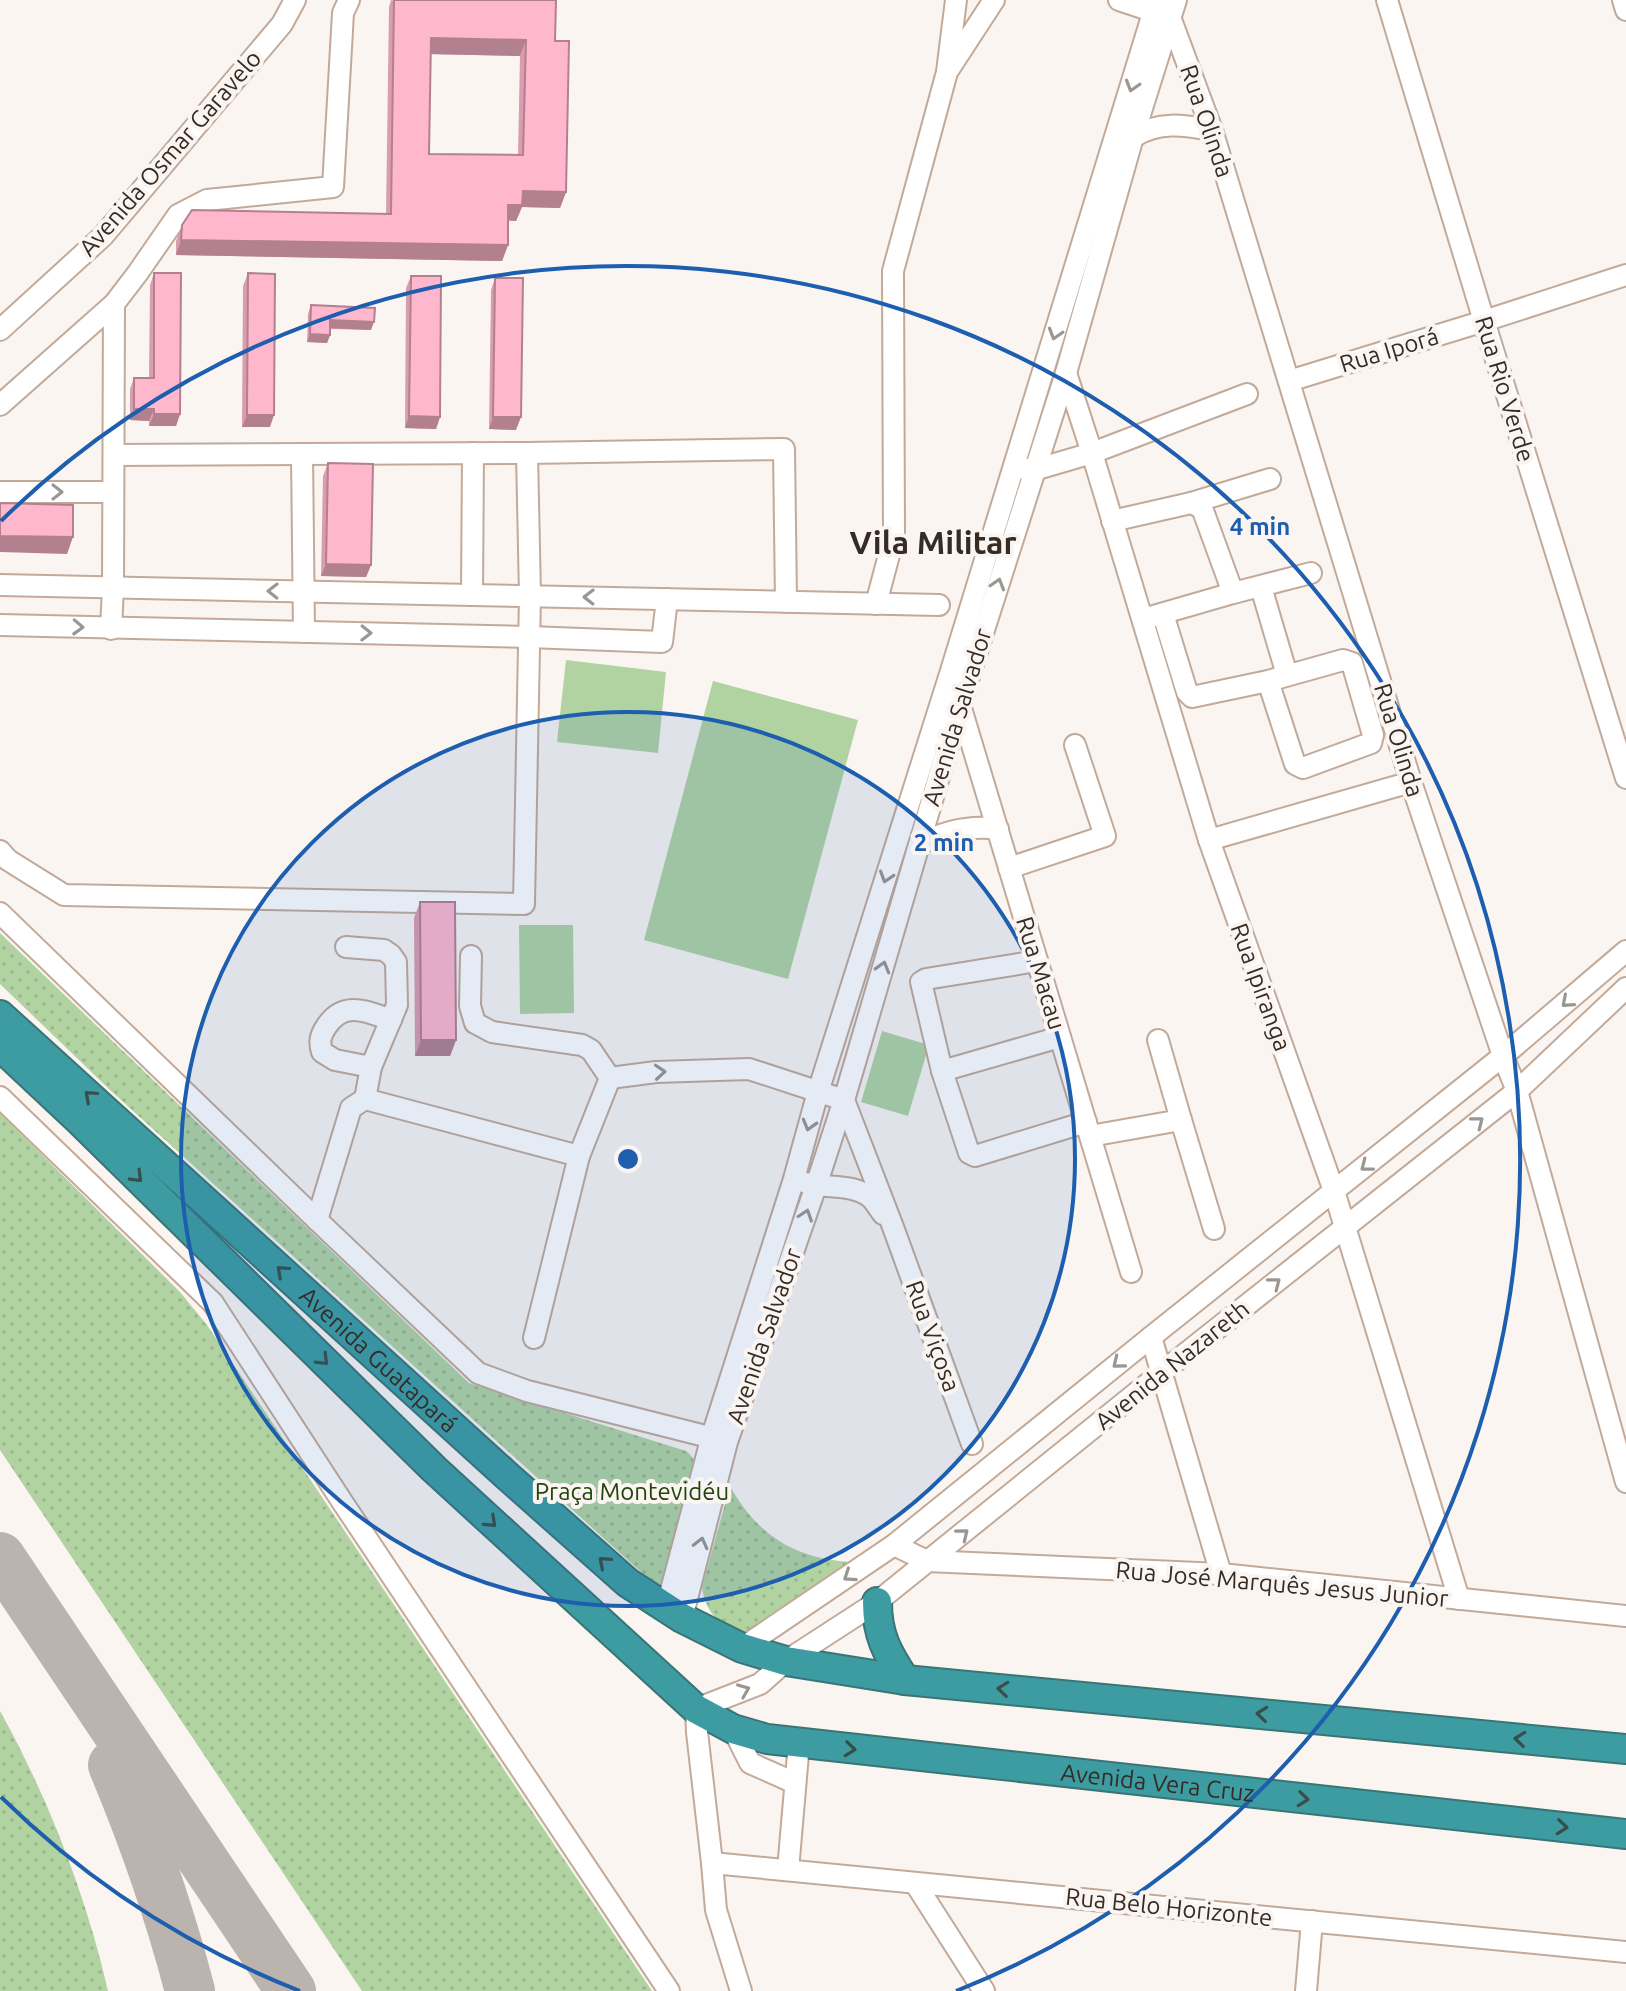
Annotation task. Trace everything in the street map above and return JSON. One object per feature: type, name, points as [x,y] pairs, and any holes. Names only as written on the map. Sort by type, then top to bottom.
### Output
[{"type":"highway","name":"Avenida Guatapará","points":[[0,1015],[628,1583],[674,1614],[742,1648],[786,1661]]},
{"type":"highway","name":"Avenida Guatapará","points":[[0,1046],[434,1469],[696,1709]]},
{"type":"highway","points":[[434,1469],[466,1439]]},
{"type":"highway","points":[[877,1602],[877,1621],[884,1644],[905,1680]]},
{"type":"highway","points":[[786,1661],[905,1680],[1626,1749]]},
{"type":"highway","name":"Avenida Vera Cruz","points":[[696,1709],[743,1732],[767,1739],[1626,1834]]},
{"type":"street","name":"Avenida Osmar Garavelo","points":[[0,330],[103,236],[282,24],[295,0]]},
{"type":"street","points":[[0,405],[114,304],[178,215],[207,200],[333,187],[343,13],[349,0]]},
{"type":"street","points":[[876,604],[894,536],[893,271],[947,72],[956,0]]},
{"type":"street","points":[[947,72],[994,0]]},
{"type":"street","points":[[1119,0],[1164,7]]},
{"type":"street","name":"Rua Rio Verde","points":[[1387,0],[1626,778]]},
{"type":"street","points":[[1623,0],[1626,10]]},
{"type":"street","name":"Rua Olinda","points":[[1164,7],[1212,130],[1411,782],[1517,1091],[1626,1482]]},
{"type":"street","name":"Avenida Salvador","points":[[719,1439],[816,1186],[844,1100],[960,705],[1023,469],[1164,7]]},
{"type":"street","points":[[1125,135],[1164,126],[1212,130]]},
{"type":"street","name":"Avenida Salvador","points":[[674,1614],[719,1439],[818,1092],[950,674],[1023,469],[1066,373],[1125,135]]},
{"type":"street","name":"Rua Iporá","points":[[1289,381],[1626,275]]},
{"type":"street","points":[[111,629],[114,304]]},
{"type":"street","name":"Rua Ipiranga","points":[[1066,373],[1209,840],[1334,1191],[1459,1599]]},
{"type":"street","points":[[1023,469],[1092,453],[1247,394]]},
{"type":"street","points":[[114,455],[784,449],[786,602]]},
{"type":"street","points":[[472,595],[473,453]]},
{"type":"street","points":[[0,851],[8,860],[64,895],[524,904],[530,596],[527,453]]},
{"type":"street","points":[[302,454],[304,632]]},
{"type":"street","points":[[1112,521],[1191,503],[1270,479]]},
{"type":"street","points":[[0,492],[113,492]]},
{"type":"street","points":[[1191,503],[1202,508],[1233,593]]},
{"type":"street","points":[[1143,619],[1311,573]]},
{"type":"street","points":[[0,585],[939,605]]},
{"type":"street","points":[[1163,614],[1187,692],[1192,697],[1277,678],[1343,660],[1352,663],[1373,735],[1371,743],[1303,768],[1295,764],[1277,678],[1261,587]]},
{"type":"street","points":[[0,625],[662,642],[667,599]]},
{"type":"street","name":"Rua Macau","points":[[950,674],[1131,1272]]},
{"type":"street","points":[[1009,868],[1105,836],[1075,745]]},
{"type":"street","points":[[1209,840],[1411,782]]},
{"type":"street","points":[[919,845],[945,832],[985,827],[998,829]]},
{"type":"street","points":[[0,913],[478,1373],[527,1391],[719,1439]]},
{"type":"street","points":[[317,1220],[351,1108],[365,1099],[371,1067],[397,1005],[396,962],[391,955],[384,950],[346,947]]},
{"type":"street","name":"Avenida Nazareth","points":[[742,1648],[894,1545],[1503,1056],[1626,951]]},
{"type":"street","points":[[471,956],[470,1006],[475,1023],[492,1032],[582,1045],[591,1050],[610,1078]]},
{"type":"street","points":[[1037,961],[921,982],[942,1071],[969,1153],[975,1156],[1088,1129],[1181,1120]]},
{"type":"street","name":"Avenida Nazareth","points":[[696,1709],[760,1684],[786,1661],[877,1602],[1517,1091],[1626,988]]},
{"type":"street","points":[[371,1067],[335,1060],[322,1052],[319,1041],[324,1028],[336,1014],[346,1009],[391,1020]]},
{"type":"street","points":[[942,1071],[1060,1037]]},
{"type":"street","points":[[1158,1040],[1214,1229]]},
{"type":"street","points":[[610,1078],[656,1072],[749,1069],[844,1100]]},
{"type":"street","points":[[534,1338],[579,1156],[610,1078]]},
{"type":"street","points":[[0,1097],[213,1303],[669,1991]]},
{"type":"street","points":[[365,1099],[579,1156]]},
{"type":"street","name":"Rua Viçosa","points":[[844,1100],[972,1444]]},
{"type":"street","name":"Rua Viçosa","points":[[794,1179],[816,1186],[846,1188],[869,1196],[893,1227]]},
{"type":"street","points":[[1151,1337],[1221,1574]]},
{"type":"street","points":[[983,1472],[1000,1504]]},
{"type":"street","name":"Rua José Marquês Jesus Junior","points":[[894,1545],[927,1561],[1221,1574],[1626,1616]]},
{"type":"street","points":[[696,1709],[716,1910],[741,1991]]},
{"type":"street","points":[[743,1732],[750,1763],[795,1783]]},
{"type":"street","points":[[788,1870],[799,1743]]},
{"type":"street","name":"Rua Belo Horizonte","points":[[712,1863],[1626,1952]]},
{"type":"street","points":[[915,1883],[984,1991]]},
{"type":"street","points":[[1306,1991],[1312,1921]]},
{"type":"green space","points":[[566,660],[666,672],[658,753],[557,742]]},
{"type":"green space","points":[[713,681],[858,720],[788,979],[644,940]]},
{"type":"green space","points":[[519,925],[573,925],[574,1013],[520,1014]]},
{"type":"green space","name":"Praça Montevidéu","points":[[0,933],[469,1383],[689,1453],[696,1472],[662,1585],[653,1583],[110,1090],[0,984]]},
{"type":"green space","points":[[882,1031],[929,1045],[908,1116],[861,1102]]},
{"type":"green space","points":[[0,1113],[180,1292],[207,1325],[652,1991],[362,1991],[0,1450]]},
{"type":"green space","points":[[730,1486],[752,1518],[780,1541],[812,1556],[851,1562],[747,1633],[730,1628],[716,1618],[707,1605],[702,1587]]},
{"type":"green space","points":[[0,1711],[64,1847],[89,1919],[108,1991],[0,1991]]},
{"type":"building","points":[[394,0],[556,0],[555,41],[569,41],[566,192],[523,191],[522,205],[508,205],[508,245],[181,240],[182,225],[192,210],[391,214]],"holes":[[[431,38],[526,40],[523,155],[429,154]]]},
{"type":"building","points":[[154,273],[181,273],[180,414],[154,414],[154,409],[134,409],[134,378],[154,378]]},
{"type":"building","points":[[248,273],[275,274],[274,415],[247,415]]},
{"type":"building","points":[[411,276],[441,276],[440,417],[409,416]]},
{"type":"building","points":[[495,278],[523,278],[521,417],[493,417]]},
{"type":"building","points":[[311,305],[375,308],[374,322],[330,320],[330,335],[310,334]]},
{"type":"building","points":[[328,463],[373,464],[371,565],[326,564]]},
{"type":"building","points":[[0,503],[73,505],[73,537],[0,536]]},
{"type":"building","points":[[420,902],[455,902],[456,1040],[421,1040]]},
{"type":"taxiway","points":[[0,1557],[291,1991]]},
{"type":"taxiway","points":[[113,1765],[156,1877],[190,1991]]},
{"type":"district","name":"Vila Militar","points":[[933,542]]}]
